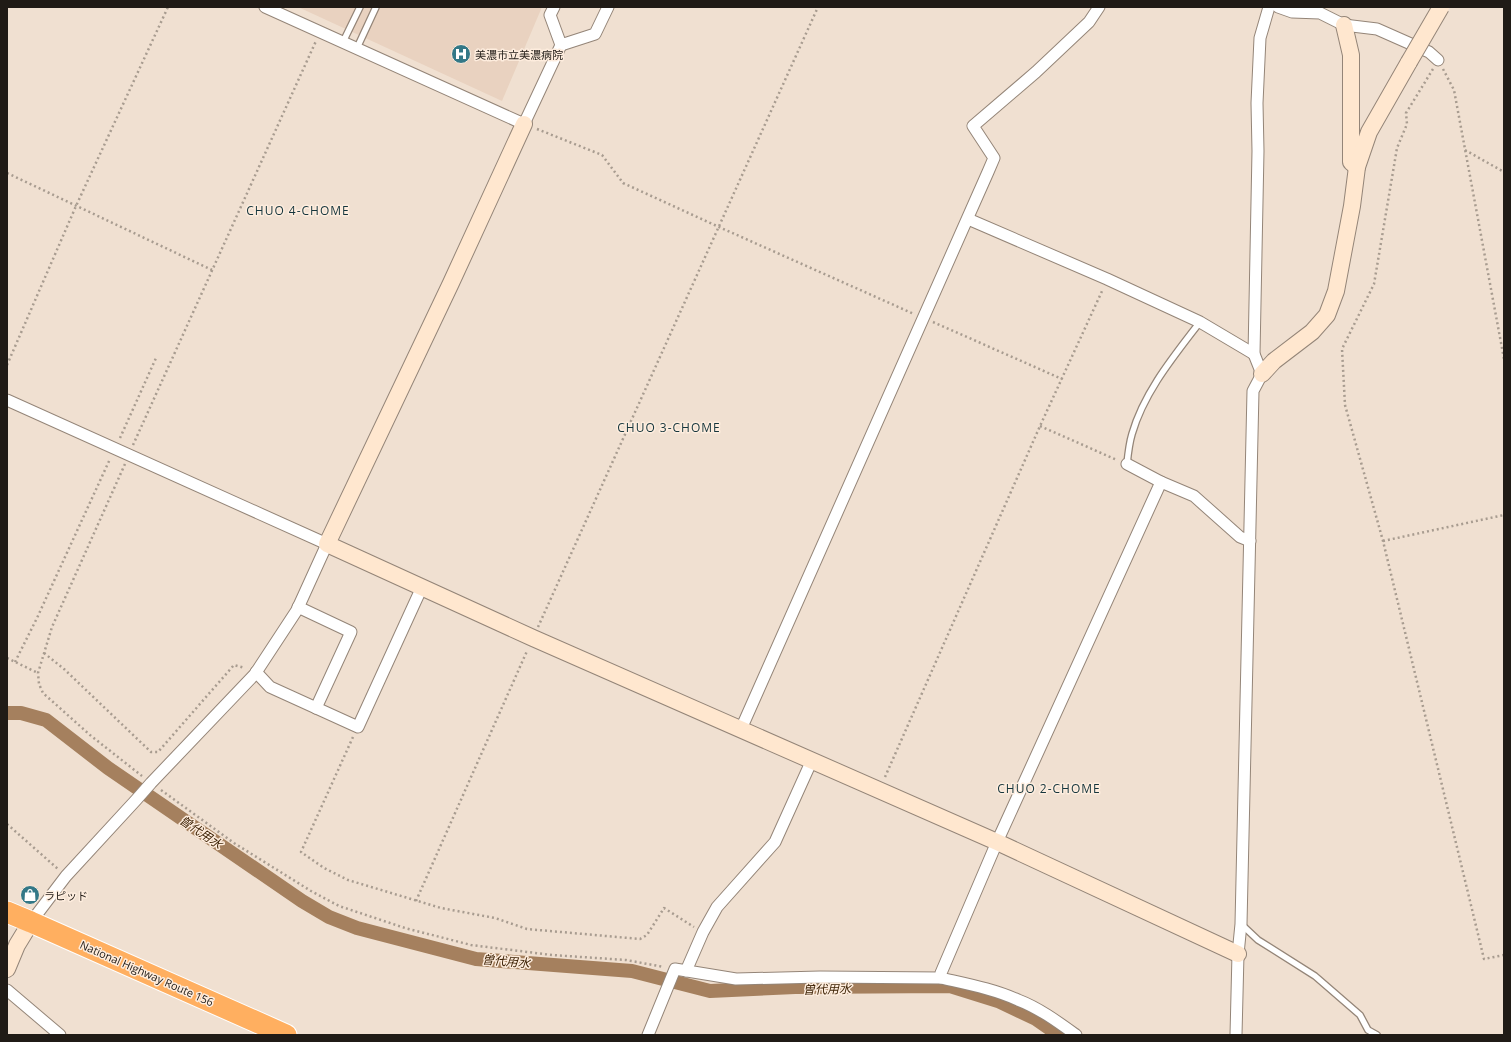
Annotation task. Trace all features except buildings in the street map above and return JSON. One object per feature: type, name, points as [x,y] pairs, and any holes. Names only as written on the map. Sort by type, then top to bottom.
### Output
[{"type":"highway","name":"National Highway Route 156","points":[[7,912],[286,1035]]},
{"type":"street","points":[[265,7],[524,124]]},
{"type":"street","points":[[7,969],[17,945],[31,922],[66,876],[150,783],[255,673],[298,607],[451,283],[561,45],[550,15],[554,7]]},
{"type":"street","points":[[561,45],[595,34],[608,7]]},
{"type":"street","points":[[741,729],[994,158],[973,126],[1036,72],[1089,22],[1100,7]]},
{"type":"street","points":[[1262,374],[1254,354],[1258,151],[1257,102],[1260,38],[1269,7]]},
{"type":"street","points":[[1278,7],[1292,12],[1320,13],[1344,25],[1377,29],[1429,52],[1438,60]]},
{"type":"street","points":[[1236,1035],[1238,954],[1242,924],[1253,391],[1262,374],[1274,361],[1312,332],[1327,315],[1336,291],[1352,206],[1357,167],[1369,132],[1441,7]]},
{"type":"street","points":[[1344,25],[1351,55],[1351,162],[1357,167]]},
{"type":"street","points":[[968,219],[1107,279],[1200,322],[1254,354]]},
{"type":"street","points":[[7,400],[533,638],[997,842],[1238,954]]},
{"type":"street","points":[[1127,464],[1194,496],[1240,537],[1250,541]]},
{"type":"street","points":[[941,978],[941,973],[997,842],[1162,482]]},
{"type":"street","points":[[255,673],[270,687],[358,727],[422,587]]},
{"type":"street","points":[[298,607],[351,632],[316,708]]},
{"type":"street","points":[[648,1035],[666,988],[680,970],[717,907],[775,842],[812,760]]},
{"type":"street","points":[[680,970],[736,979],[941,978],[973,985],[1019,1000],[1051,1017],[1076,1035]]},
{"type":"street","points":[[7,990],[60,1035]]},
{"type":"lane","points":[[343,42],[360,7]]},
{"type":"lane","points":[[357,48],[376,7]]},
{"type":"lane","points":[[1127,464],[1131,435],[1142,407],[1169,363],[1200,322]]},
{"type":"lane","points":[[1242,924],[1258,940],[1315,976],[1360,1015],[1368,1030],[1377,1035]]},
{"type":"path","points":[[7,365],[76,206],[168,7]]},
{"type":"path","points":[[416,901],[818,7]]},
{"type":"path","points":[[320,32],[52,627],[38,673],[39,684],[43,693],[90,735],[150,783],[234,843],[311,892],[339,906],[404,928],[472,945],[552,955],[626,960],[680,970]]},
{"type":"path","points":[[1438,60],[1454,90],[1504,359]]},
{"type":"path","points":[[1438,60],[1406,113],[1407,124],[1397,148],[1374,284],[1342,349],[1345,405],[1383,541],[1484,959],[1504,955]]},
{"type":"path","points":[[524,124],[602,155],[623,183],[1062,379]]},
{"type":"path","points":[[1465,149],[1504,172]]},
{"type":"path","points":[[7,174],[212,270]]},
{"type":"path","points":[[879,790],[1040,426],[1107,279]]},
{"type":"path","points":[[15,662],[37,618],[156,358]]},
{"type":"path","points":[[1040,426],[1127,464]]},
{"type":"path","points":[[1383,541],[1504,515]]},
{"type":"path","points":[[44,653],[64,669],[151,752],[158,752],[234,665],[243,666],[255,673]]},
{"type":"path","points":[[7,658],[31,671],[38,673]]},
{"type":"path","points":[[358,727],[301,852],[324,868],[348,880],[416,901],[441,908],[495,918],[527,929],[640,939],[647,935],[664,908],[703,932]]},
{"type":"path","points":[[7,824],[66,876]]},
{"type":"shaded area","name":"美濃市立美濃病院","points":[[298,7],[542,7],[502,101]]},
{"type":"waterway","name":"曽代用水","points":[[7,713],[21,713],[46,720],[108,768],[302,901],[329,917],[357,928],[476,959],[632,971],[710,991],[795,987],[950,986],[998,1001],[1036,1019],[1059,1035]]},
{"type":"place","name":"美濃市立美濃病院","points":[[461,54]]},
{"type":"place","name":"ラピッド","points":[[30,895]]},
{"type":"district","name":"CHUO 4-CHOME","points":[[298,210]]},
{"type":"district","name":"CHUO 3-CHOME","points":[[669,427]]},
{"type":"district","name":"CHUO 2-CHOME","points":[[1049,788]]}]
